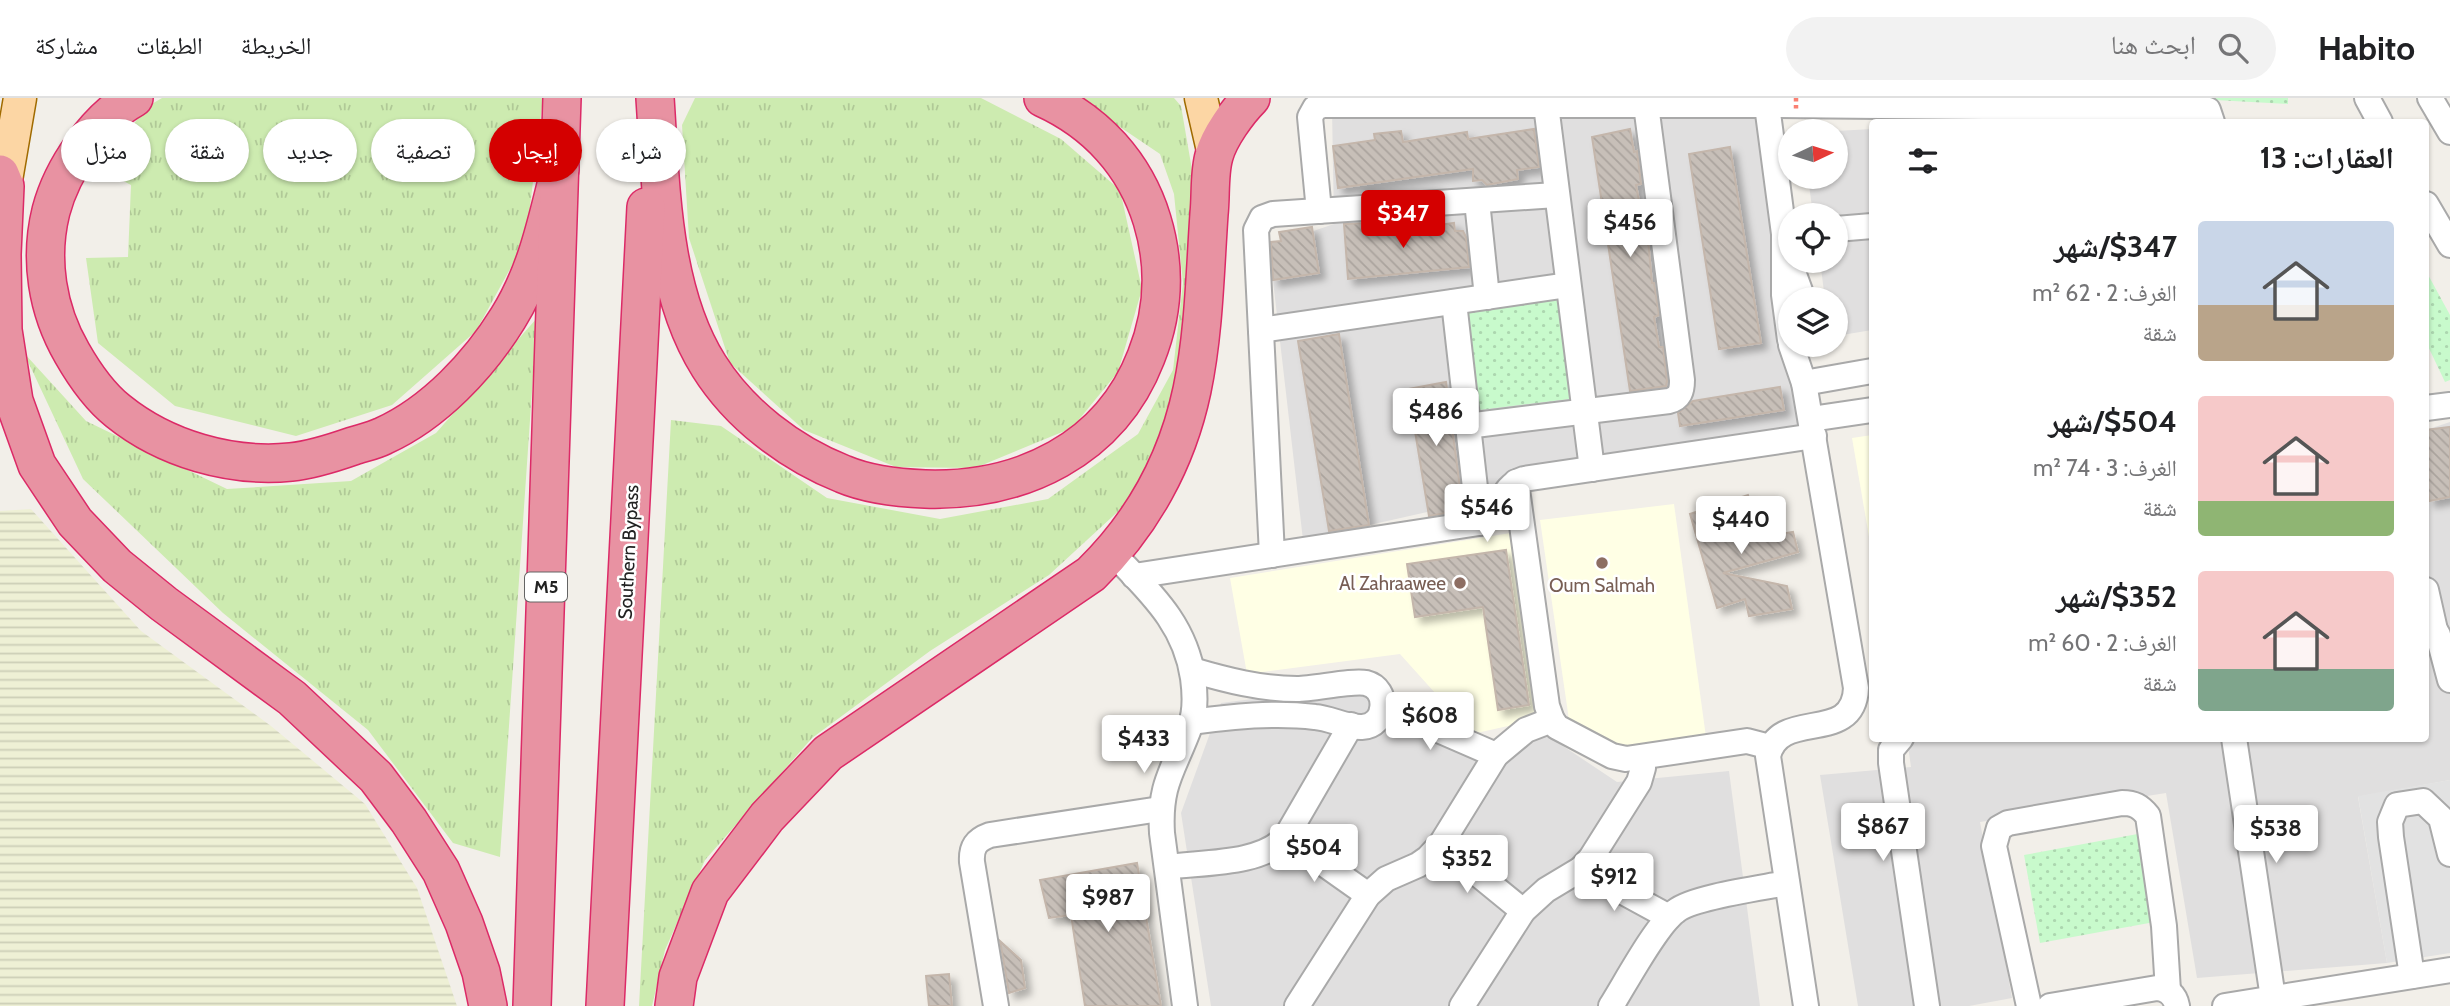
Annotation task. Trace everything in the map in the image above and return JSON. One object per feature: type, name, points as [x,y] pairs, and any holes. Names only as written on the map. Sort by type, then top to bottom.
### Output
[{"type":"highway","points":[[134,98],[97,129],[72,161],[55,193],[48,223],[45,255],[48,295],[62,335],[85,375],[117,410],[157,437],[200,453],[246,462],[292,462],[383,436],[423,411],[459,380],[509,318],[530,278],[556,182]]},
{"type":"highway","name":"M5","points":[[561,119],[562,98]]},
{"type":"highway","points":[[653,98],[669,256],[688,322],[708,365],[734,400],[798,452],[844,475],[895,488],[943,489],[990,485],[1035,472],[1076,449],[1111,418],[1138,380],[1155,336],[1162,290],[1159,243],[1145,198],[1122,158],[1087,123],[1043,98]]},
{"type":"highway","name":"Southern Bypass","points":[[605,1006],[653,98]]},
{"type":"highway","points":[[674,1006],[678,978],[709,892],[767,817],[828,753],[1091,574],[1123,565],[1139,519],[1177,443],[1192,390],[1200,331],[1214,155],[1238,111],[1251,98]]},
{"type":"highway","points":[[2,180],[3,330],[14,401],[37,465],[75,522],[117,566],[292,698],[376,777],[410,821],[441,871],[464,923],[481,972],[488,1006]]},
{"type":"highway","name":"M5","points":[[532,1006],[560,182]]},
{"type":"main road","points":[[2,180],[20,98]]},
{"type":"main road","points":[[1201,98],[1214,155]]},
{"type":"street","points":[[2367,98],[2378,119]]},
{"type":"street","points":[[2430,98],[2450,132]]},
{"type":"street","points":[[1766,102],[1781,203]]},
{"type":"street","points":[[1319,211],[1310,117],[1319,106],[1766,102],[2114,115],[2205,109],[2211,119]]},
{"type":"street","points":[[1546,105],[1592,469]]},
{"type":"street","points":[[1467,426],[1669,401],[1678,397],[1681,392],[1682,380],[1646,105]]},
{"type":"street","points":[[1272,555],[1256,230],[1258,223],[1267,215],[1273,214],[1556,195]]},
{"type":"street","points":[[1477,201],[1488,297]]},
{"type":"street","points":[[2429,209],[2450,246]]},
{"type":"street","points":[[1848,228],[1869,226]]},
{"type":"street","points":[[1261,330],[1568,285]]},
{"type":"street","points":[[1454,302],[1479,523]]},
{"type":"street","points":[[1796,357],[1804,383],[1861,651],[1856,698],[1846,714],[1830,722],[1789,731],[1775,740],[1770,747],[1769,765],[1806,1006]]},
{"type":"street","points":[[1804,383],[1807,357]]},
{"type":"street","points":[[1804,383],[1869,372]]},
{"type":"street","points":[[2429,408],[2450,405]]},
{"type":"street","points":[[1123,565],[1272,555],[1479,523],[1492,516],[1503,494],[1516,482],[1812,428],[1869,411]]},
{"type":"street","points":[[1516,482],[1547,706],[1552,720],[1564,732],[1612,756],[1626,759],[1747,741],[1770,747]]},
{"type":"street","points":[[1123,565],[1179,631],[1189,654],[1192,670],[1195,692],[1192,722],[1164,788],[1160,809],[1185,1006]]},
{"type":"street","points":[[2430,629],[2438,635],[2450,680]]},
{"type":"street","points":[[1192,670],[1255,685],[1294,689],[1362,682],[1377,690],[1383,706],[1381,715],[1368,726],[1359,728],[1315,717],[1253,715],[1192,722]]},
{"type":"street","points":[[1253,715],[1255,685]]},
{"type":"street","points":[[1383,706],[1496,755]]},
{"type":"street","points":[[1297,1006],[1368,895],[1386,879],[1418,865],[1441,844],[1496,755],[1514,737],[1552,720]]},
{"type":"street","points":[[1167,867],[1252,857],[1272,849],[1286,836],[1351,725]]},
{"type":"street","points":[[1898,742],[1891,750],[1891,763],[1927,1006]]},
{"type":"street","points":[[2234,742],[2259,1002]]},
{"type":"street","points":[[1462,1006],[1522,911],[1546,890],[1581,869],[1591,858],[1639,782],[1643,768],[1642,758]]},
{"type":"street","points":[[2412,976],[2390,822],[2398,805],[2423,801],[2441,818],[2450,854]]},
{"type":"street","points":[[2029,1006],[1994,846],[2000,828],[2008,823],[2122,803],[2131,803],[2141,808],[2148,816],[2172,998]]},
{"type":"street","points":[[996,1006],[972,862],[973,848],[977,842],[990,835],[1160,809]]},
{"type":"street","points":[[1286,836],[1368,895]]},
{"type":"street","points":[[1441,844],[1522,911]]},
{"type":"street","points":[[1581,869],[1669,917]]},
{"type":"street","points":[[1611,1006],[1669,917],[1686,905],[1787,883]]},
{"type":"street","points":[[2225,1006],[2450,970]]},
{"type":"street","points":[[2050,1006],[2157,988],[2172,998]]},
{"type":"path","points":[[1796,98],[1796,111]]},
{"type":"shaded area","points":[[1732,103],[1734,118],[1760,117],[1778,222],[1778,273],[1787,273],[1789,287],[1778,287],[1778,357],[1801,357],[1813,425],[1303,540],[1269,246],[1334,224],[1332,108]]},
{"type":"shaded area","points":[[1869,129],[1869,330],[1848,334],[1848,287],[1823,287],[1822,273],[1848,273],[1848,203],[1811,203],[1810,189],[1848,189],[1848,130]]},
{"type":"shaded area","points":[[2450,422],[2450,780],[2358,797],[2387,963],[2197,978],[2166,793],[1980,822],[2012,998],[1969,1006],[1858,1006],[1820,775],[1911,767],[1907,742],[2429,742],[2429,429]]},
{"type":"shaded area","points":[[1869,435],[1869,537],[1852,438]]},
{"type":"shaded area","points":[[1674,504],[1706,737],[1616,753],[1569,720],[1540,520]]},
{"type":"shaded area","points":[[31,509],[141,631],[271,726],[365,804],[417,888],[457,1006],[0,1006],[0,511]]},
{"type":"shaded area","points":[[1517,532],[1549,717],[1472,734],[1400,654],[1247,674],[1230,578]]},
{"type":"shaded area","points":[[1372,684],[1454,750],[1548,736],[1617,782],[1729,771],[1760,1006],[1211,1006],[1181,813],[1221,703]]},
{"type":"shaded area","points":[[2450,780],[2450,953],[2387,963],[2358,796]]},
{"type":"green space","points":[[162,98],[543,98],[540,119],[489,119],[489,182],[533,182],[526,240],[476,331],[392,405],[296,436],[175,406],[98,343],[86,258],[128,257],[131,185],[125,182],[151,182],[151,119],[137,119],[145,108]]},
{"type":"green space","points":[[695,98],[981,98],[1061,139],[1120,190],[1142,289],[1118,372],[1072,428],[975,468],[896,467],[804,430],[730,363],[689,238],[685,119]]},
{"type":"green space","points":[[1077,98],[1174,98],[1181,106],[1196,193],[1189,349],[1171,411],[1137,494],[1049,575],[930,651],[812,738],[705,860],[665,950],[652,1006],[639,1006],[671,420],[721,426],[827,498],[940,519],[1048,499],[1138,434],[1173,370],[1183,283],[1174,194],[1160,154]]},
{"type":"green space","points":[[2178,98],[2288,98],[2288,104]]},
{"type":"green space","points":[[2429,276],[2450,315],[2450,380],[2445,382],[2429,348]]},
{"type":"green space","points":[[1566,295],[1578,398],[1471,411],[1458,308]]},
{"type":"green space","points":[[537,318],[500,857],[453,843],[368,730],[223,613],[83,479],[24,353],[86,421],[227,489],[351,481],[436,433]]},
{"type":"green space","points":[[2143,833],[2160,921],[2040,943],[2024,855]]},
{"type":"building","points":[[1534,129],[1539,167],[1517,170],[1518,179],[1487,185],[1482,180],[1473,181],[1473,169],[1338,188],[1333,146],[1375,140],[1374,134],[1401,131],[1403,142],[1467,132],[1468,139]]},
{"type":"building","points":[[1630,129],[1634,152],[1637,151],[1641,184],[1636,185],[1642,217],[1646,217],[1652,283],[1659,315],[1654,317],[1659,347],[1663,347],[1667,381],[1666,386],[1630,391],[1592,137]]},
{"type":"building","points":[[1730,147],[1761,343],[1719,349],[1689,154]]},
{"type":"building","points":[[1386,223],[1386,231],[1396,231],[1454,223],[1455,231],[1463,231],[1466,237],[1469,267],[1348,279],[1344,224]]},
{"type":"building","points":[[1312,227],[1319,273],[1273,280],[1271,242],[1281,241],[1279,232]]},
{"type":"building","points":[[1339,334],[1369,525],[1329,531],[1298,341]]},
{"type":"building","points":[[1446,382],[1463,510],[1429,516],[1408,389]]},
{"type":"building","points":[[1780,387],[1784,410],[1680,426],[1678,413],[1693,401]]},
{"type":"building","points":[[2450,427],[2450,497],[2429,501],[2429,430]]},
{"type":"building","points":[[1748,495],[1762,537],[1793,532],[1798,552],[1723,573],[1787,586],[1792,609],[1749,616],[1745,599],[1717,608],[1690,514]]},
{"type":"building","points":[[1506,550],[1529,705],[1498,710],[1483,607],[1415,617],[1407,564]]},
{"type":"building","points":[[1137,863],[1161,1006],[1085,1006],[1071,915],[1049,918],[1040,880]]},
{"type":"building","points":[[1000,941],[1021,960],[1025,988],[1009,993]]},
{"type":"building","points":[[949,974],[952,1006],[929,1006],[926,976]]},
{"type":"place","name":"Oum Salmah","points":[[1602,563]]},
{"type":"place","name":"Al Zahraawee","points":[[1460,583]]}]
